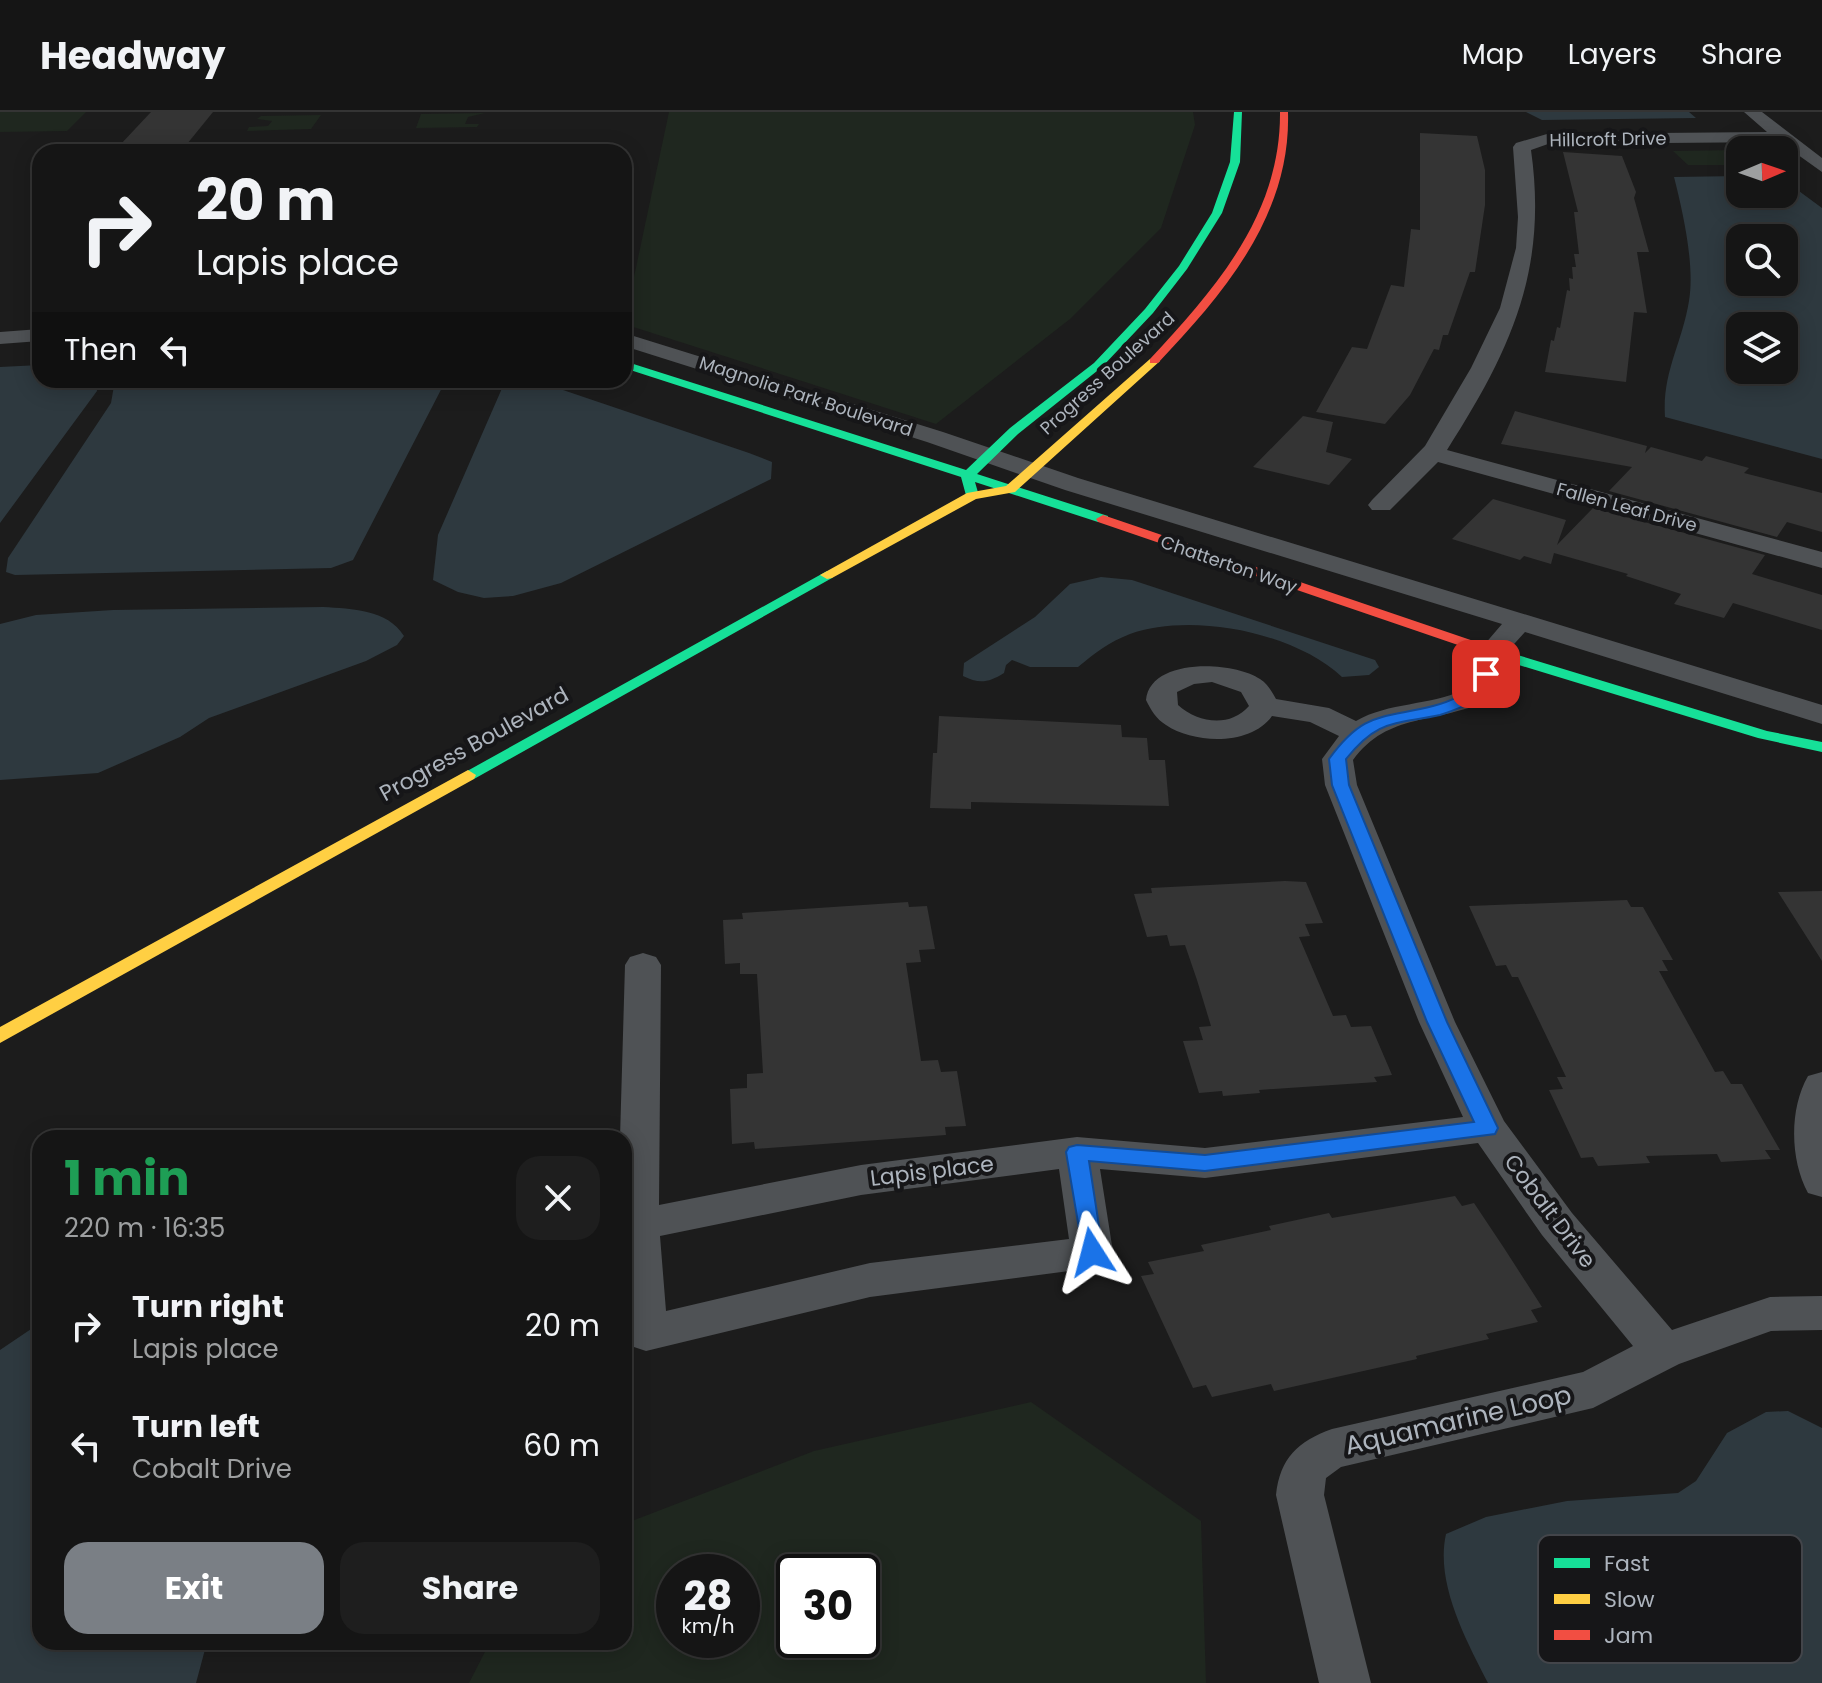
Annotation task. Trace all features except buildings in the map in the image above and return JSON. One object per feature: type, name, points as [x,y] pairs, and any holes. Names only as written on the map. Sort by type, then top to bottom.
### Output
[{"type":"main road","name":"Progress Boulevard","points":[[967,476],[1014,431],[1098,365],[1149,311],[1183,267],[1217,213],[1235,162],[1238,112]]},
{"type":"main road","name":"Progress Boulevard","points":[[0,1036],[972,496],[1010,489],[1144,371],[1196,318],[1232,271],[1263,215],[1282,160],[1286,125],[1284,112]]},
{"type":"main road","name":"Magnolia Park Boulevard","points":[[632,367],[967,476]]},
{"type":"main road","name":"Chatterton Way","points":[[967,476],[1492,652],[1764,735],[1822,747]]},
{"type":"main road","points":[[967,476],[972,496]]},
{"type":"street","points":[[1752,112],[1783,136]]},
{"type":"street","name":"Hillcroft Drive","points":[[1432,453],[1489,358],[1512,305],[1526,255],[1529,212],[1522,147],[1547,139],[1726,137]]},
{"type":"street","points":[[1798,148],[1822,167]]},
{"type":"street","points":[[0,338],[32,336]]},
{"type":"street","name":"Magnolia Park Boulevard","points":[[632,342],[1029,470]]},
{"type":"street","points":[[1381,505],[1432,453]]},
{"type":"street","name":"Fallen Leaf Drive","points":[[1432,453],[1822,560]]},
{"type":"street","name":"Chatterton Way","points":[[1029,470],[1822,715]]},
{"type":"street","points":[[1264,706],[1318,714],[1358,734],[1381,720],[1439,710],[1476,695],[1492,652],[1521,620]]},
{"type":"street","name":"Cobalt Drive","points":[[1358,734],[1337,759],[1341,785],[1437,1022],[1488,1128],[1557,1224],[1663,1351]]},
{"type":"street","points":[[643,965],[638,1225],[646,1333],[870,1280],[1092,1252],[1077,1152]]},
{"type":"street","points":[[1822,1086],[1812,1137],[1815,1163],[1822,1182]]},
{"type":"street","name":"Lapis place","points":[[638,1225],[861,1180],[1077,1152],[1205,1163],[1488,1128]]},
{"type":"street","name":"Aquamarine Loop","points":[[1345,1683],[1300,1495],[1302,1474],[1314,1458],[1332,1449],[1593,1389],[1663,1351],[1770,1314],[1822,1313]]},
{"type":"shaded area","points":[[0,112],[86,112],[67,131],[0,132]]},
{"type":"shaded area","points":[[669,112],[1193,112],[1195,125],[1161,228],[1070,319],[936,424],[632,327],[632,286]]},
{"type":"shaded area","points":[[1526,112],[1689,112],[1696,118],[1542,120]]},
{"type":"shaded area","points":[[485,113],[468,117],[465,124],[479,124],[477,127],[416,128],[421,114]]},
{"type":"shaded area","points":[[321,115],[311,129],[247,131],[249,127],[268,126],[272,121],[257,119],[261,116]]},
{"type":"shaded area","points":[[1726,150],[1726,165],[1688,165],[1673,151]]},
{"type":"shaded area","points":[[1726,176],[1726,208],[1798,208],[1798,190],[1822,208],[1822,459],[1665,417],[1666,386],[1689,301],[1690,272],[1674,177]]},
{"type":"shaded area","points":[[32,365],[32,388],[97,388],[97,391],[0,523],[0,367]]},
{"type":"shaded area","points":[[114,388],[442,388],[353,560],[331,568],[15,575],[6,572],[8,558],[111,403]]},
{"type":"shaded area","points":[[502,388],[563,390],[772,462],[771,479],[561,583],[513,596],[484,598],[458,592],[433,580],[438,535]]},
{"type":"shaded area","points":[[1101,577],[1132,580],[1375,660],[1379,667],[1369,675],[1342,677],[1322,661],[1270,638],[1241,630],[1182,625],[1130,634],[1102,648],[1078,667],[1030,667],[1012,660],[1006,665],[1004,673],[988,680],[979,681],[963,676],[964,663],[1035,617],[1070,584]]},
{"type":"shaded area","points":[[323,607],[379,615],[404,636],[397,645],[366,661],[209,718],[180,737],[98,773],[0,780],[0,624],[36,615],[113,610]]},
{"type":"shaded area","points":[[32,1328],[32,1650],[205,1650],[196,1683],[0,1683],[0,1350]]},
{"type":"shaded area","points":[[1031,1402],[1201,1521],[1206,1683],[469,1683],[486,1650],[632,1650],[632,1521],[814,1451]]},
{"type":"shaded area","points":[[1788,1411],[1822,1428],[1822,1683],[1488,1683],[1462,1630],[1449,1591],[1444,1553],[1446,1534],[1486,1517],[1567,1501],[1678,1493],[1696,1481],[1727,1433],[1766,1412]]},
{"type":"traffic: fast","points":[[972,496],[967,476],[1014,431],[1098,365],[1149,311],[1183,267],[1217,213],[1235,162],[1238,112]]},
{"type":"traffic: fast","points":[[632,367],[1103,519]]},
{"type":"traffic: fast","points":[[468,775],[827,575]]},
{"type":"traffic: fast","points":[[1501,655],[1764,735],[1822,747]]},
{"type":"traffic: slow","points":[[827,575],[972,496],[1010,489],[1154,361]]},
{"type":"traffic: slow","points":[[0,1036],[468,775]]},
{"type":"traffic: jam","points":[[1154,361],[1224,279],[1264,214],[1278,180],[1285,146],[1284,112]]},
{"type":"traffic: jam","points":[[1103,519],[1501,655]]},
{"type":"route","points":[[1092,1252],[1077,1152],[1205,1163],[1488,1128],[1437,1022],[1341,785],[1337,759],[1358,734],[1381,720],[1462,703],[1476,695],[1486,674]]}]
